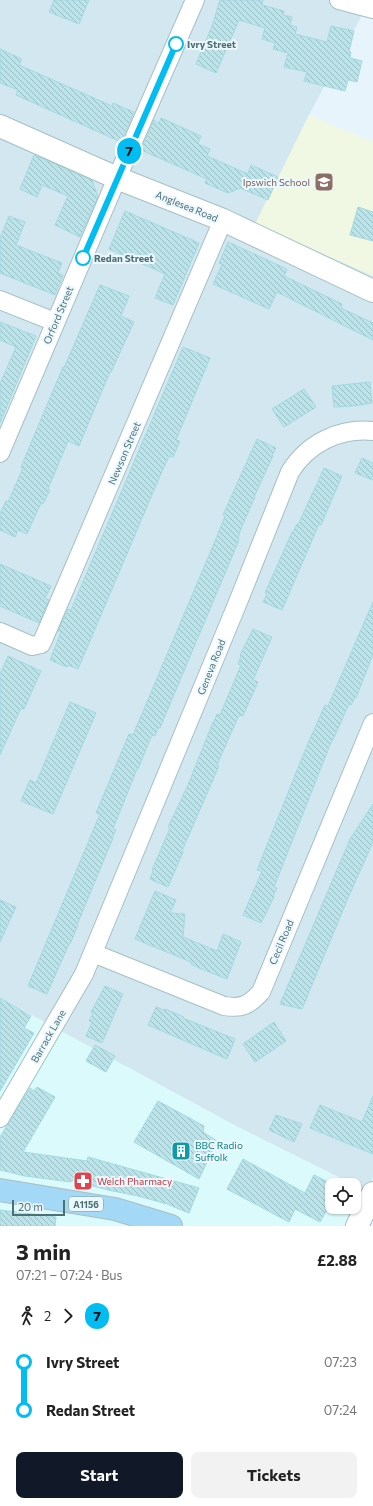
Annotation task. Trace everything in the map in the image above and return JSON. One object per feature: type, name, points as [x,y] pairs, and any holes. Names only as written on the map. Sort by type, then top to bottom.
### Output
[{"type":"main road","name":"A1156","points":[[0,1190],[115,1209],[171,1226]]},
{"type":"street","name":"Orford Street","points":[[0,453],[55,322],[195,0]]},
{"type":"street","points":[[340,0],[373,9]]},
{"type":"street","name":"Anglesea Road","points":[[0,126],[117,178],[223,220],[373,290]]},
{"type":"street","name":"Newson Street","points":[[1,637],[32,646],[41,644],[223,220]]},
{"type":"street","points":[[0,300],[55,322]]},
{"type":"street","name":"Geneva Road","points":[[93,953],[290,472],[297,460],[307,450],[319,442],[344,433],[373,431]]},
{"type":"street","name":"Cecil Road","points":[[93,953],[224,1006],[237,1008],[254,999],[260,992],[373,723]]},
{"type":"street","name":"Barrack Lane","points":[[0,1118],[84,974],[93,953]]},
{"type":"shaded area","points":[[0,0],[370,0],[309,115],[256,223],[373,276],[373,1177],[367,1191],[361,1188],[361,1178],[341,1178],[236,1126],[0,998]]},
{"type":"shaded area","name":"Ipswich School","points":[[309,115],[373,141],[373,276],[255,224]]},
{"type":"shaded area","points":[[0,998],[236,1126],[340,1178],[325,1178],[325,1214],[361,1214],[361,1188],[372,1194],[373,1192],[373,1226],[0,1226]]},
{"type":"building","points":[[54,0],[89,0],[79,24],[49,12]]},
{"type":"building","points":[[220,0],[263,0],[262,5],[284,11],[283,15],[292,17],[290,25],[297,27],[295,34],[327,42],[331,26],[354,31],[349,52],[351,52],[350,58],[362,61],[357,82],[348,80],[345,91],[304,81],[307,72],[284,67],[288,53],[273,49],[275,43],[262,39],[265,28],[239,20],[216,73],[196,64],[212,26]]},
{"type":"building","points":[[0,49],[22,59],[19,65],[112,106],[113,103],[134,112],[121,142],[16,95],[18,90],[0,83]]},
{"type":"building","points":[[161,118],[201,136],[198,144],[210,149],[207,156],[248,174],[251,165],[278,177],[268,200],[240,188],[228,193],[205,183],[207,179],[141,150],[154,120],[159,123]]},
{"type":"building","points":[[34,155],[92,180],[98,197],[80,237],[55,225],[68,196],[42,185],[37,197],[20,189]]},
{"type":"building","points":[[358,207],[373,212],[373,241],[350,235]]},
{"type":"building","points":[[125,211],[199,243],[173,305],[155,298],[165,274],[109,249]]},
{"type":"building","points":[[9,216],[25,222],[16,245],[62,263],[58,273],[63,275],[55,295],[0,273],[0,238]]},
{"type":"building","points":[[228,242],[287,269],[284,276],[342,304],[341,308],[373,323],[373,340],[277,292],[269,309],[213,284],[222,264],[219,263]]},
{"type":"building","points":[[100,285],[129,296],[121,316],[134,322],[110,372],[79,446],[68,441],[48,489],[50,490],[43,504],[41,503],[27,534],[18,530],[15,537],[0,530],[0,514],[6,501],[8,502],[23,468],[21,467],[63,367],[64,368]]},
{"type":"building","points":[[0,322],[36,336],[0,423],[0,384],[16,347],[0,340]]},
{"type":"building","points":[[183,347],[210,358],[176,440],[180,441],[173,457],[169,456],[160,476],[78,669],[68,665],[67,667],[50,660],[61,632],[58,631],[68,609],[71,610]]},
{"type":"building","points":[[370,382],[372,403],[334,407],[332,386]]},
{"type":"building","points":[[304,389],[316,407],[284,427],[272,409]]},
{"type":"building","points":[[257,439],[276,448],[272,455],[273,456],[254,497],[240,531],[239,540],[160,728],[158,728],[155,736],[152,735],[137,769],[113,829],[116,830],[113,838],[70,944],[47,994],[28,986],[100,814],[96,813],[129,734],[133,735],[215,541],[225,516],[223,515]]},
{"type":"building","points":[[362,458],[373,463],[373,480],[355,473]]},
{"type":"building","points":[[324,468],[342,476],[321,525],[319,524],[282,610],[263,602],[267,594],[265,593],[292,532],[297,524],[298,525]]},
{"type":"building","points":[[0,564],[51,586],[45,598],[49,600],[39,623],[0,606]]},
{"type":"building","points":[[373,602],[373,654],[356,698],[355,697],[351,705],[349,704],[332,740],[274,887],[277,888],[273,896],[274,897],[261,923],[243,915],[262,871],[257,870],[306,748],[325,705],[328,706]]},
{"type":"building","points":[[253,629],[272,637],[253,680],[258,682],[243,716],[239,715],[217,765],[219,766],[168,887],[150,879],[152,870],[170,828],[168,827],[188,785],[213,722],[217,714],[220,715],[241,665],[238,664],[240,655]]},
{"type":"building","points":[[8,656],[41,671],[24,709],[21,708],[0,755],[0,674]]},
{"type":"building","points":[[70,702],[96,713],[53,814],[21,801],[30,780],[36,783]]},
{"type":"building","points":[[373,804],[373,842],[302,1009],[280,1004],[350,839]]},
{"type":"building","points":[[155,891],[176,900],[170,913],[185,914],[183,937],[217,951],[223,934],[241,942],[227,979],[199,968],[191,964],[191,962],[135,939]]},
{"type":"building","points":[[0,900],[16,907],[0,942]]},
{"type":"building","points":[[105,986],[123,994],[102,1043],[86,1036],[92,1022],[89,1021],[93,1013],[91,1012]]},
{"type":"building","points":[[0,998],[31,1016],[24,1028],[34,1033],[0,1091]]},
{"type":"building","points":[[156,1007],[165,1009],[235,1039],[227,1059],[148,1025]]},
{"type":"building","points":[[274,1022],[286,1041],[255,1062],[243,1044]]},
{"type":"building","points":[[95,1045],[115,1056],[106,1072],[86,1061]]},
{"type":"building","points":[[37,1087],[55,1097],[23,1152],[87,1161],[88,1157],[199,1188],[189,1213],[167,1204],[71,1180],[71,1182],[25,1176],[0,1170],[0,1137],[30,1088],[34,1091]]},
{"type":"building","points":[[373,1096],[373,1154],[310,1128],[320,1105],[362,1122]]},
{"type":"building","name":"BBC Radio Suffolk","points":[[158,1101],[204,1126],[203,1132],[217,1141],[199,1179],[134,1142]]},
{"type":"building","points":[[276,1115],[302,1124],[294,1142],[269,1130]]},
{"type":"building","points":[[243,1159],[305,1193],[314,1175],[325,1180],[325,1213],[320,1222],[295,1209],[289,1222],[227,1189]]},
{"type":"building","points":[[0,1210],[56,1217],[55,1226],[0,1226]]},
{"type":"bus line","name":"7","points":[[83,258],[176,44]]},
{"type":"place","name":"Ivry Street","points":[[176,44]]},
{"type":"place","name":"Ipswich School","points":[[324,182]]},
{"type":"place","name":"Redan Street","points":[[83,258]]},
{"type":"place","name":"BBC Radio Suffolk","points":[[181,1151]]},
{"type":"place","name":"Welch Pharmacy","points":[[83,1181]]}]
